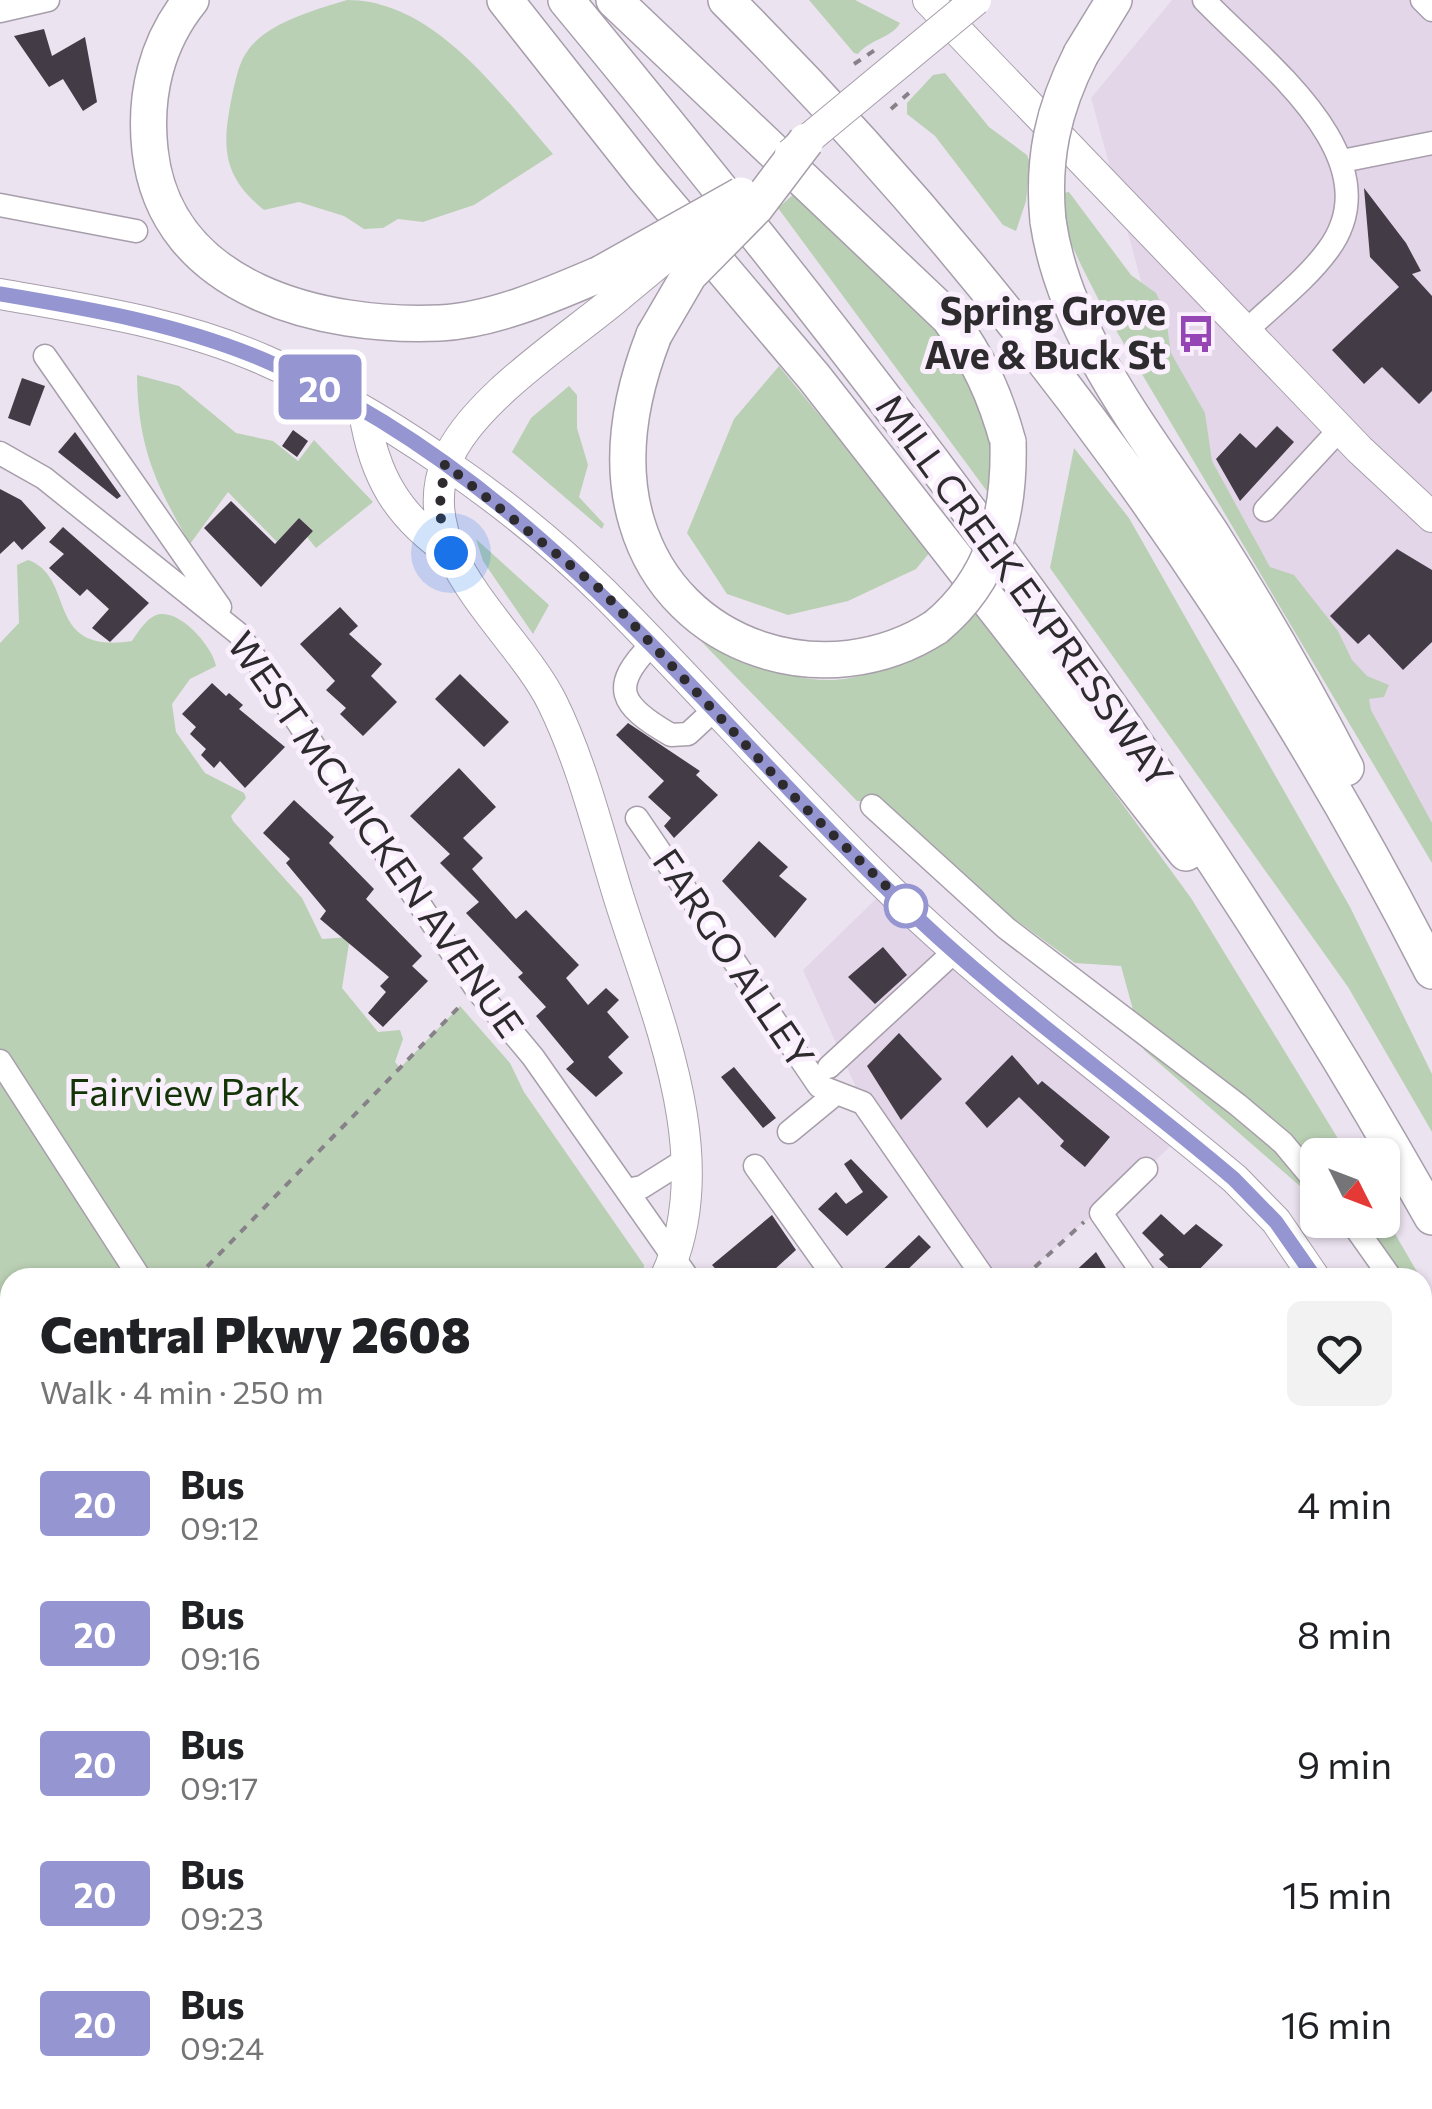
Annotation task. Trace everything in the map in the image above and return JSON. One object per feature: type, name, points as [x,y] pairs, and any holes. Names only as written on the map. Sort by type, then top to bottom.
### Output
[{"type":"highway","points":[[191,0],[157,60],[147,123],[158,186],[178,226],[212,264],[238,284],[303,310],[352,319],[443,323],[610,285],[741,195]]},
{"type":"highway","points":[[496,0],[534,35]]},
{"type":"highway","points":[[505,0],[644,176],[814,377],[1308,1006]]},
{"type":"highway","name":"MILL CREEK EXPRESSWAY","points":[[566,0],[810,301],[1058,628],[1143,750],[1308,1006],[1432,1217]]},
{"type":"highway","points":[[614,0],[949,318],[995,392],[1008,442],[1009,486],[998,538],[969,594],[936,627],[912,642],[880,654],[818,662],[761,652],[724,636],[697,615],[647,549],[631,498],[627,451],[641,368],[654,335],[689,275],[756,207],[806,141]]},
{"type":"highway","points":[[726,0],[904,187],[990,289],[1108,444],[1270,682],[1344,806],[1432,972]]},
{"type":"highway","points":[[1114,0],[1081,54],[1050,132],[1045,187],[1055,266],[1088,341],[1295,670],[1359,792],[1432,950]]},
{"type":"main road","points":[[974,0],[937,10],[1340,429],[1432,518]]},
{"type":"main road","points":[[741,195],[974,0]]},
{"type":"main road","points":[[610,285],[470,424],[445,464],[439,512],[451,553],[538,674],[576,758],[672,1069],[685,1160],[685,1199],[676,1268]]},
{"type":"main road","points":[[0,294],[204,337],[306,379],[445,464],[562,554],[800,803],[955,951],[1234,1179],[1276,1222],[1308,1268]]},
{"type":"main road","points":[[364,412],[371,459],[385,485],[427,537],[451,553]]},
{"type":"street","points":[[0,11],[48,0]]},
{"type":"street","points":[[1204,0],[1329,132],[1342,160],[1348,194],[1339,232],[1328,251],[1246,330]]},
{"type":"street","points":[[1422,0],[1432,10]]},
{"type":"street","points":[[1342,160],[1432,143]]},
{"type":"street","points":[[0,204],[136,231]]},
{"type":"street","points":[[45,356],[239,634]]},
{"type":"street","points":[[1265,510],[1340,429]]},
{"type":"street","name":"WEST MCMICKEN AVENUE","points":[[0,453],[44,478],[239,634],[477,990],[532,1057],[626,1190],[674,1268]]},
{"type":"street","points":[[652,644],[629,667],[622,682],[625,695],[671,735],[688,734],[714,710]]},
{"type":"street","points":[[872,806],[1006,928],[1238,1104],[1300,1164]]},
{"type":"street","name":"FARGO ALLEY","points":[[638,818],[820,1086],[834,1095],[864,1102],[977,1268]]},
{"type":"street","points":[[829,1067],[955,951]]},
{"type":"street","points":[[0,1061],[134,1268]]},
{"type":"street","points":[[789,1132],[834,1095]]},
{"type":"street","points":[[626,1190],[642,1187],[685,1160]]},
{"type":"street","points":[[755,1166],[828,1268]]},
{"type":"street","points":[[1139,1268],[1101,1213],[1146,1169]]},
{"type":"street","points":[[1363,1238],[1384,1268]]},
{"type":"path","points":[[854,64],[873,48]]},
{"type":"path","points":[[891,109],[910,92]]},
{"type":"path","points":[[206,1268],[477,990]]},
{"type":"path","points":[[1034,1268],[1085,1220],[1101,1213]]},
{"type":"shaded area","points":[[1172,0],[1432,0],[1432,854],[1179,420],[1091,98]]},
{"type":"shaded area","points":[[887,888],[1182,1135],[1101,1213],[1085,1221],[1033,1268],[978,1268],[863,1103],[803,970]]},
{"type":"green space","points":[[347,0],[379,4],[437,33],[488,79],[553,154],[474,205],[423,222],[398,219],[383,228],[364,229],[344,216],[299,202],[264,210],[239,184],[228,157],[227,127],[240,65],[255,42],[275,27]]},
{"type":"green space","points":[[809,0],[855,0],[900,23],[892,32],[854,53]]},
{"type":"green space","points":[[945,73],[989,127],[1027,155],[1030,163],[1026,201],[1016,231],[1003,225],[935,136],[907,114],[907,103],[933,75]]},
{"type":"green space","points":[[1069,192],[1131,275],[1156,293],[1165,312],[1171,353],[1205,413],[1212,461],[1270,567],[1294,575],[1338,631],[1352,660],[1367,676],[1389,685],[1384,697],[1369,699],[1371,710],[1432,823],[1432,863],[1101,305],[1064,221],[1062,193]]},
{"type":"green space","points":[[795,193],[902,289],[965,364],[985,406],[995,450],[992,498],[778,208]]},
{"type":"green space","points":[[779,366],[931,551],[916,569],[848,601],[788,615],[727,594],[687,533],[734,419]]},
{"type":"green space","points":[[137,375],[179,386],[236,433],[273,441],[298,461],[314,440],[373,502],[316,548],[307,537],[313,531],[299,518],[277,542],[228,492],[190,544],[151,464],[141,423]]},
{"type":"green space","points":[[569,386],[577,395],[577,428],[588,465],[579,497],[604,524],[602,529],[512,452],[531,418]]},
{"type":"green space","points":[[1074,448],[1129,518],[1350,907],[1432,1074],[1432,1132],[1348,987],[1050,568]]},
{"type":"green space","points":[[476,539],[549,605],[533,634],[483,561]]},
{"type":"green space","name":"Fairview Park","points":[[28,560],[43,569],[73,626],[85,637],[104,642],[132,641],[148,620],[161,614],[178,619],[203,641],[216,666],[190,679],[172,704],[176,732],[205,773],[244,793],[246,798],[231,816],[233,821],[302,898],[322,939],[350,937],[342,988],[378,1032],[400,1030],[403,1039],[395,1062],[400,1068],[460,1006],[510,1063],[524,1092],[644,1268],[0,1268],[0,643],[19,623],[17,565]]},
{"type":"green space","points":[[980,609],[1191,898],[1338,1138],[1300,1138],[1300,1186],[1144,1050],[1121,966],[1075,963],[976,891],[881,802],[857,801],[697,637],[777,671],[828,680],[847,679],[888,666],[948,633]]},
{"type":"green space","points":[[1352,1238],[1397,1238],[1415,1268],[1379,1268]]},
{"type":"building","points":[[44,29],[52,56],[85,37],[97,102],[83,111],[63,79],[49,87],[14,36]]},
{"type":"building","points":[[1364,188],[1406,243],[1421,271],[1412,274],[1432,296],[1432,391],[1419,404],[1382,367],[1364,384],[1332,350],[1399,287],[1370,257]]},
{"type":"building","points":[[22,378],[45,386],[30,426],[8,418]]},
{"type":"building","points":[[1277,426],[1294,442],[1240,501],[1216,459],[1240,433],[1256,448]]},
{"type":"building","points":[[293,430],[308,441],[297,457],[282,446]]},
{"type":"building","points":[[75,432],[121,496],[117,499],[58,452]]},
{"type":"building","points":[[0,489],[21,500],[46,528],[22,550],[14,541],[0,554]]},
{"type":"building","points":[[231,501],[275,544],[299,518],[313,531],[261,587],[204,528]]},
{"type":"building","points":[[63,527],[149,603],[110,642],[92,628],[109,609],[87,589],[80,596],[49,568],[64,554],[49,542]]},
{"type":"building","points":[[1397,549],[1432,570],[1432,642],[1403,670],[1369,634],[1358,644],[1330,616]]},
{"type":"building","points":[[340,607],[358,626],[349,634],[382,664],[371,676],[397,702],[363,736],[340,714],[346,708],[326,690],[335,681],[300,644]]},
{"type":"building","points":[[460,674],[509,722],[484,747],[435,699]]},
{"type":"building","points":[[212,683],[243,705],[239,709],[285,747],[245,788],[220,761],[214,768],[201,755],[206,749],[190,734],[196,727],[182,714]]},
{"type":"building","points":[[628,723],[700,771],[696,775],[718,795],[674,838],[664,826],[671,818],[648,797],[664,781],[616,735]]},
{"type":"building","points":[[459,768],[496,807],[463,838],[483,858],[472,869],[516,919],[526,910],[579,965],[566,978],[588,1005],[606,988],[619,1000],[607,1012],[629,1037],[608,1057],[623,1073],[596,1097],[566,1069],[574,1062],[536,1016],[546,1007],[518,977],[523,973],[466,913],[479,902],[440,863],[450,854],[410,816]]},
{"type":"building","points":[[294,800],[334,837],[329,843],[374,889],[366,899],[422,956],[412,966],[428,981],[383,1027],[368,1013],[386,992],[380,986],[389,977],[320,919],[326,911],[286,863],[290,859],[263,833]]},
{"type":"building","points":[[759,841],[788,867],[779,876],[807,899],[775,938],[722,881]]},
{"type":"building","points":[[883,947],[907,975],[875,1004],[848,977]]},
{"type":"building","points":[[899,1033],[942,1079],[901,1120],[867,1066]]},
{"type":"building","points":[[1012,1055],[1038,1085],[1042,1081],[1110,1137],[1085,1167],[1060,1146],[1064,1141],[1019,1097],[987,1128],[965,1103]]},
{"type":"building","points":[[734,1067],[776,1118],[763,1128],[721,1077]]},
{"type":"building","points":[[851,1159],[888,1197],[847,1236],[818,1209],[836,1192],[846,1204],[863,1192],[844,1164]]},
{"type":"building","points":[[1161,1214],[1184,1235],[1196,1224],[1223,1245],[1201,1268],[1168,1268],[1159,1259],[1164,1255],[1142,1233]]},
{"type":"building","points":[[772,1215],[796,1250],[776,1268],[712,1265]]},
{"type":"building","points":[[919,1235],[931,1247],[909,1268],[884,1268]]},
{"type":"building","points":[[1096,1252],[1106,1268],[1079,1268]]},
{"type":"bus line","name":"20","points":[[0,294],[161,324],[262,359],[364,412],[445,464],[562,554],[601,590],[800,803],[940,939],[1234,1179],[1276,1222],[1310,1268]]},
{"type":"place","name":"Spring Grove Ave & Buck St","points":[[1196,334]]},
{"type":"route","points":[[451,553],[439,512],[445,464],[562,554],[601,590],[800,803],[914,913],[906,906]]}]
